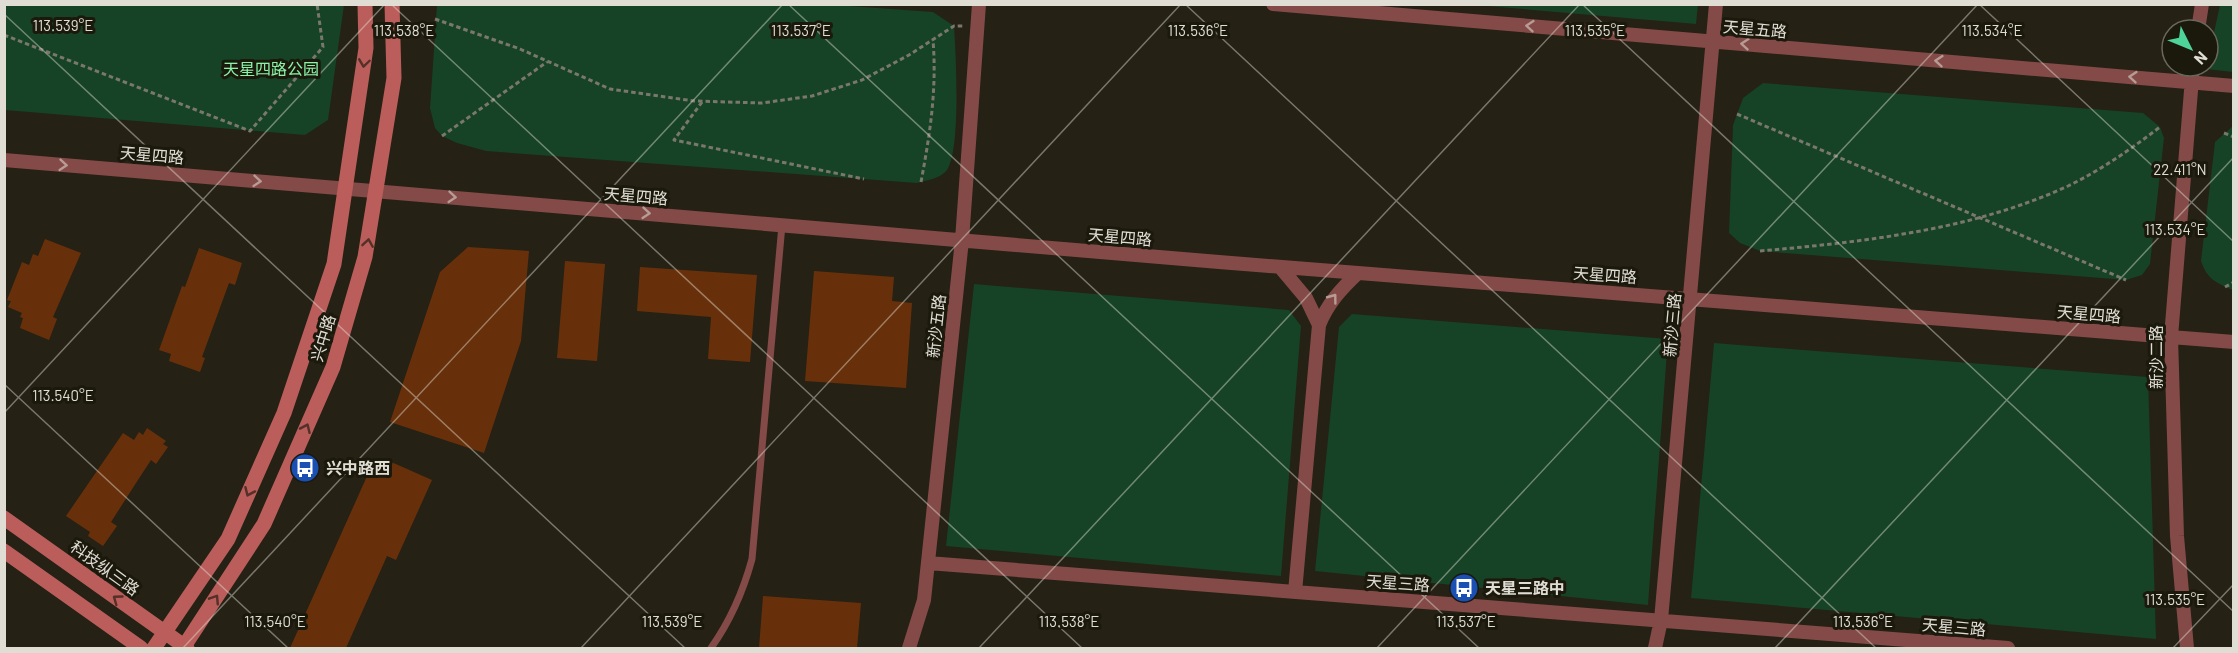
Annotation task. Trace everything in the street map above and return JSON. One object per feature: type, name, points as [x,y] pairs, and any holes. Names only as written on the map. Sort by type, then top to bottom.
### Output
[{"type":"street","name":"兴中路","points":[[154,648],[228,539],[284,413],[334,264],[366,48],[365,4]]},
{"type":"street","name":"兴中路","points":[[185,648],[264,524],[333,367],[365,257],[376,190],[394,78],[392,4]]},
{"type":"street","name":"新沙五路","points":[[909,648],[924,600],[962,240],[979,4]]},
{"type":"street","name":"天星五路","points":[[1273,4],[1352,8],[1714,42],[2234,86]]},
{"type":"street","name":"新沙三路","points":[[1655,648],[1661,620],[1716,4]]},
{"type":"street","name":"新沙二路","points":[[2187,648],[2177,536],[2171,337],[2192,78]]},
{"type":"street","name":"天星四路","points":[[4,160],[1280,267],[2234,342]]},
{"type":"street","points":[[1280,267],[1306,298],[1319,325]]},
{"type":"street","points":[[1295,592],[1319,325],[1326,308],[1338,292],[1358,273]]},
{"type":"street","name":"科技纵三路","points":[[4,518],[185,648]]},
{"type":"street","points":[[4,551],[141,648]]},
{"type":"street","name":"天星三路","points":[[928,563],[2008,648]]},
{"type":"lane","points":[[711,648],[726,628],[742,594],[752,559],[782,225]]},
{"type":"path","points":[[4,35],[250,131],[323,47],[317,4]]},
{"type":"path","points":[[435,20],[520,49],[610,89],[702,102],[762,103],[812,96],[862,80],[909,56],[954,26],[977,28]]},
{"type":"path","points":[[921,182],[932,123],[935,71],[933,40]]},
{"type":"path","points":[[442,136],[547,62]]},
{"type":"path","points":[[702,102],[674,140],[864,178]]},
{"type":"path","points":[[1737,114],[2126,280]]},
{"type":"path","points":[[1760,251],[1880,238],[1978,217],[2068,186],[2120,157],[2160,127]]},
{"type":"path","points":[[2224,133],[2234,137]]},
{"type":"path","points":[[2225,287],[2234,282]]},
{"type":"green space","points":[[1698,4],[1696,24],[1476,5]]},
{"type":"green space","name":"天星四路公园","points":[[4,5],[344,5],[328,120],[305,135],[5,110]]},
{"type":"green space","points":[[437,5],[836,5],[933,12],[954,26],[956,123],[951,159],[947,170],[941,175],[917,183],[486,151],[457,143],[442,136],[435,128],[430,108]]},
{"type":"green space","points":[[2220,5],[2233,5],[2233,72],[2220,71],[2220,18],[2217,18]]},
{"type":"green space","points":[[1763,83],[2143,113],[2160,127],[2164,138],[2150,264],[2142,275],[2126,280],[1760,251],[1740,243],[1729,233],[1733,125],[1743,98]]},
{"type":"green space","points":[[2233,126],[2233,290],[2213,280],[2201,261],[2215,142]]},
{"type":"green space","points":[[974,284],[1289,310],[1301,326],[1281,576],[946,546]]},
{"type":"green space","points":[[1352,314],[1668,339],[1648,605],[1315,571],[1339,327]]},
{"type":"green space","points":[[1714,343],[2148,377],[2156,639],[1691,598]]},
{"type":"building","points":[[45,239],[81,253],[53,317],[57,319],[49,340],[20,328],[22,313],[8,307],[11,301],[7,300],[22,262],[29,265],[33,254],[38,256]]},
{"type":"building","points":[[468,247],[529,251],[521,341],[484,453],[390,422],[440,272]]},
{"type":"building","points":[[199,248],[242,263],[235,285],[229,283],[202,357],[205,358],[200,372],[169,361],[171,354],[159,350],[182,286],[185,287]]},
{"type":"building","points":[[565,261],[605,264],[597,361],[557,358]]},
{"type":"building","points":[[640,267],[757,275],[750,362],[708,359],[711,317],[637,311]]},
{"type":"building","points":[[814,271],[894,277],[892,301],[912,303],[906,388],[805,381]]},
{"type":"building","points":[[147,428],[166,441],[163,444],[168,447],[156,464],[151,460],[111,522],[117,526],[103,546],[88,536],[90,532],[66,516],[123,433],[134,440],[139,432],[143,435]]},
{"type":"building","points":[[389,461],[432,480],[396,560],[387,556],[346,648],[290,648],[372,465],[385,470]]},
{"type":"building","points":[[763,596],[861,603],[857,648],[759,648]]},
{"type":"place","name":"兴中路西","points":[[305,468]]},
{"type":"place","name":"天星三路中","points":[[1464,588]]}]
